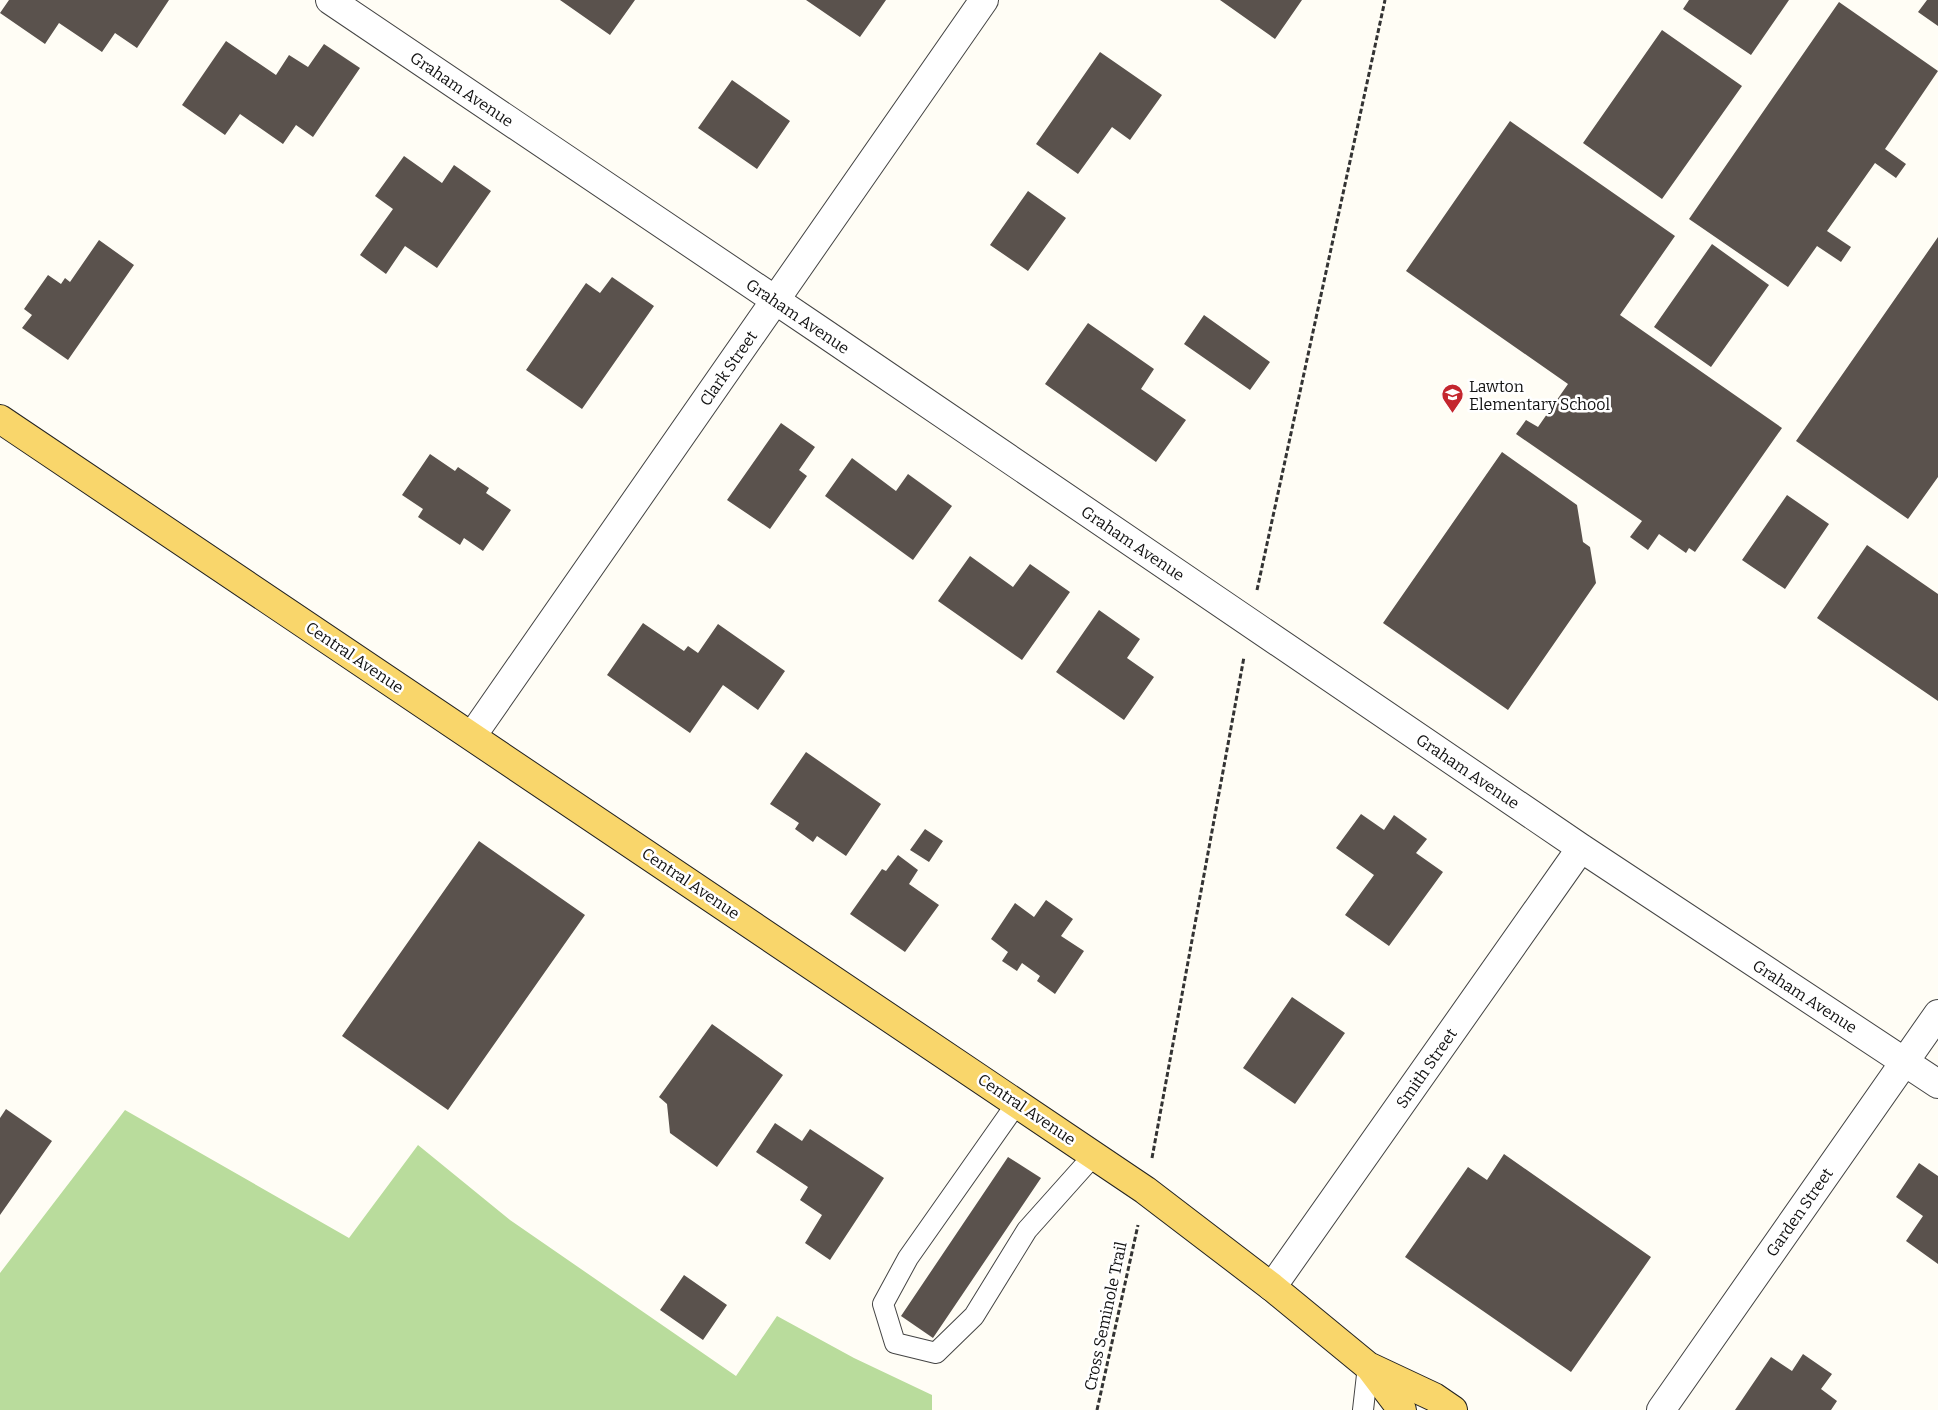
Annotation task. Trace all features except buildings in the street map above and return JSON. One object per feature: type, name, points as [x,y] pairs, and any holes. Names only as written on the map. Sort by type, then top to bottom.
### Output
[{"type":"main road","name":"Central Avenue","points":[[0,419],[1145,1190],[1272,1287],[1368,1366],[1402,1410]]},
{"type":"main road","name":"Central Avenue","points":[[1368,1366],[1434,1397],[1453,1410]]},
{"type":"street","name":"Graham Avenue","points":[[330,0],[1581,848],[1938,1084]]},
{"type":"street","name":"Clark Street","points":[[472,736],[984,0]]},
{"type":"street","name":"Smith Street","points":[[1272,1287],[1581,848]]},
{"type":"street","name":"Garden Street","points":[[1661,1410],[1938,1014]]},
{"type":"lane","points":[[1018,1103],[908,1258],[883,1304],[896,1343],[936,1353],[955,1335],[974,1316],[1027,1230],[1094,1155]]},
{"type":"lane","points":[[1363,1410],[1368,1366]]},
{"type":"path","points":[[1256,595],[1386,0]]},
{"type":"path","points":[[1153,1155],[1244,655]]},
{"type":"path","name":"Cross Seminole Trail","points":[[1097,1410],[1137,1228]]},
{"type":"green space","points":[[125,1110],[349,1238],[418,1145],[510,1220],[736,1376],[777,1316],[854,1358],[932,1395],[932,1410],[0,1410],[0,1273]]},
{"type":"place","name":"Lawton Elementary School","points":[[1453,414]]}]
